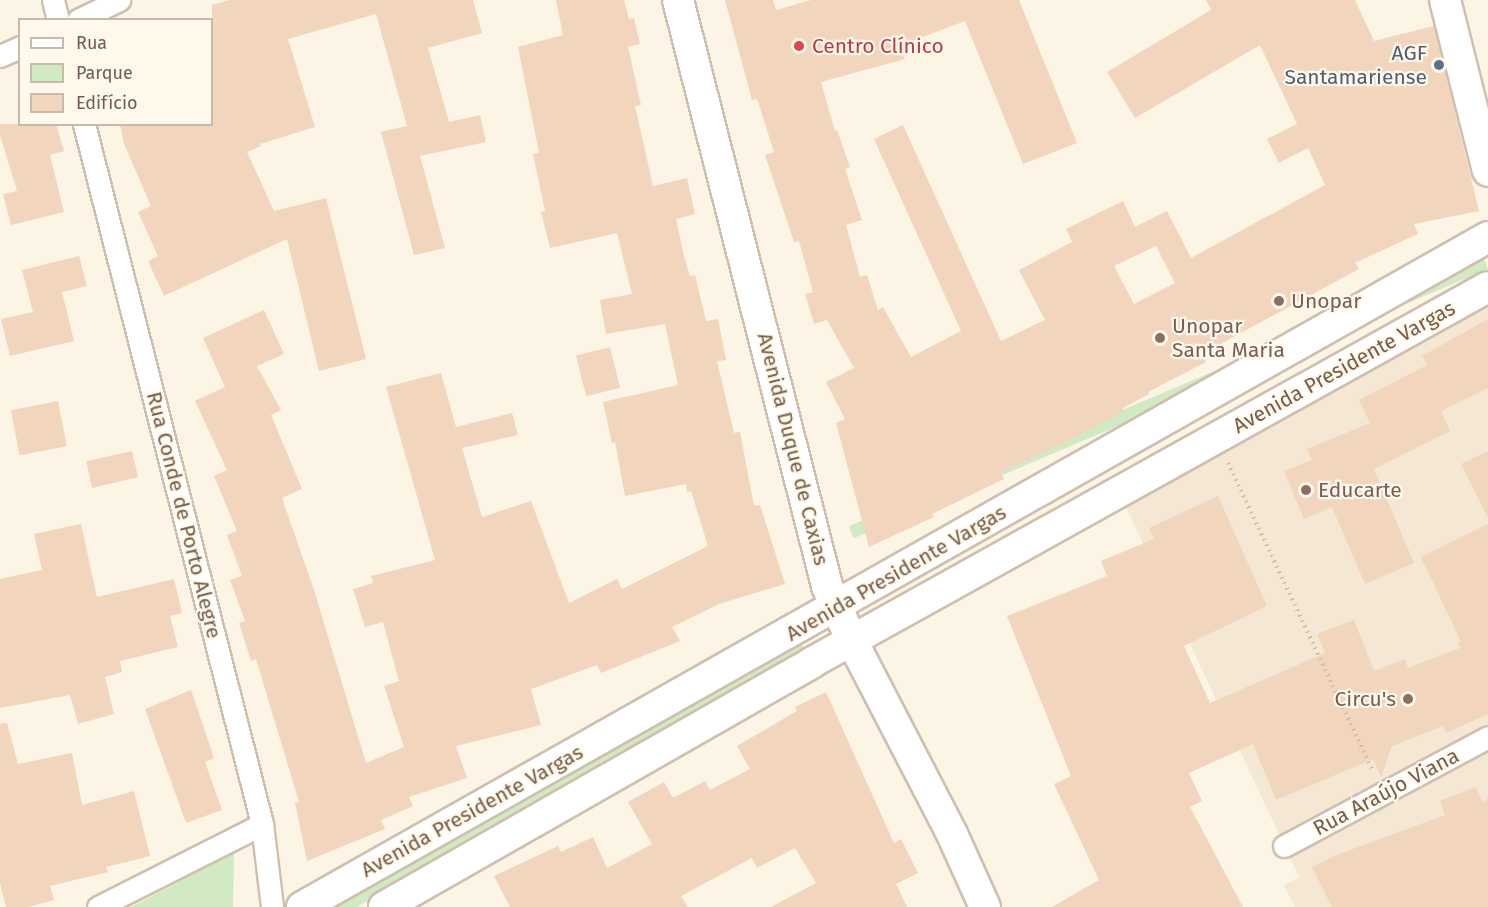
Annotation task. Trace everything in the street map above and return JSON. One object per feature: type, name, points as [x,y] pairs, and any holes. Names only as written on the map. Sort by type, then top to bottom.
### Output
[{"type":"main road","name":"Avenida Duque de Caxias","points":[[678,0],[827,586],[852,641],[952,834],[985,907]]},
{"type":"main road","points":[[1445,0],[1488,171]]},
{"type":"main road","name":"Avenida Presidente Vargas","points":[[302,907],[1488,237]]},
{"type":"main road","name":"Avenida Presidente Vargas","points":[[384,907],[852,641],[1488,287]]},
{"type":"street","points":[[53,0],[58,18]]},
{"type":"street","points":[[82,18],[119,0]]},
{"type":"street","points":[[0,56],[18,48]]},
{"type":"street","name":"Rua Conde de Porto Alegre","points":[[85,126],[262,824],[272,907]]},
{"type":"street","name":"Rua Araújo Viana","points":[[1284,846],[1488,738]]},
{"type":"street","points":[[98,907],[262,824]]},
{"type":"path","points":[[1216,438],[1383,794]]},
{"type":"shaded area","points":[[1488,287],[1488,907],[1295,907],[1284,886],[1299,877],[1119,492]]},
{"type":"green space","points":[[1483,257],[1488,269],[854,538],[849,526]]},
{"type":"green space","points":[[800,640],[805,652],[357,907],[336,907]]},
{"type":"green space","points":[[234,853],[233,907],[131,907]]},
{"type":"building","points":[[229,0],[473,0],[482,33],[428,48],[449,122],[480,115],[486,142],[420,156],[445,248],[414,255],[381,132],[407,126],[376,14],[288,39],[315,127],[260,144],[261,146],[247,152],[274,211],[326,198],[366,359],[319,371],[287,239],[164,296],[148,261],[158,256],[138,212],[151,206],[124,144],[120,126],[213,126],[212,5]]},
{"type":"building","points":[[556,0],[624,0],[629,19],[634,18],[640,44],[628,47],[641,105],[635,106],[653,186],[687,178],[695,214],[676,219],[684,256],[690,276],[695,275],[706,321],[718,319],[726,360],[717,361],[734,433],[740,432],[754,506],[760,505],[785,584],[719,604],[672,627],[680,641],[601,673],[597,665],[531,689],[541,725],[456,746],[467,778],[409,797],[413,806],[381,820],[385,829],[307,861],[295,803],[299,802],[256,659],[251,661],[239,623],[245,621],[230,580],[242,576],[227,535],[237,531],[214,476],[227,470],[195,401],[225,387],[203,338],[264,310],[284,354],[257,366],[281,410],[271,415],[302,489],[282,498],[315,593],[366,763],[404,747],[384,686],[399,681],[383,622],[365,627],[353,589],[373,583],[371,576],[435,560],[386,387],[441,373],[456,427],[512,413],[518,435],[462,448],[482,517],[531,501],[569,603],[617,579],[622,589],[708,546],[691,491],[687,492],[686,484],[625,496],[615,442],[612,443],[603,402],[678,385],[665,324],[606,334],[600,300],[632,294],[617,233],[550,248],[541,212],[545,211],[533,154],[539,153],[518,47],[563,35]]},
{"type":"building","points":[[725,0],[773,0],[776,10],[811,0],[1019,0],[1077,143],[1023,164],[965,21],[899,46],[905,59],[821,82],[835,131],[837,130],[850,167],[845,169],[862,220],[846,225],[860,277],[867,275],[878,310],[883,307],[911,357],[961,331],[874,139],[903,125],[1001,341],[1045,320],[1019,270],[1072,242],[1066,229],[1123,201],[1135,227],[1167,211],[1191,258],[1325,185],[1308,148],[1279,163],[1267,139],[1297,124],[1260,45],[1135,118],[1107,72],[1211,10],[1206,0],[1355,0],[1374,41],[1434,26],[1479,211],[1414,224],[1418,234],[1355,263],[1359,269],[1202,354],[1206,362],[1148,392],[1149,394],[1123,408],[1124,411],[1048,451],[1001,472],[1004,479],[932,514],[934,517],[869,547],[836,423],[845,419],[826,382],[854,368],[827,320],[814,324],[805,294],[813,292],[799,241],[794,242],[765,155],[774,152],[757,99],[752,100]],"holes":[[[1156,246],[1175,283],[1134,304],[1114,266]]]},
{"type":"building","points":[[0,124],[57,126],[64,151],[50,155],[64,212],[11,225],[3,194],[17,191],[0,135]]},
{"type":"building","points":[[79,256],[87,286],[62,292],[74,341],[10,356],[1,319],[33,312],[22,270]]},
{"type":"building","points":[[1488,319],[1488,388],[1441,411],[1450,431],[1374,469],[1414,563],[1365,584],[1332,507],[1304,519],[1284,471],[1312,460],[1307,449],[1370,423],[1359,400],[1427,365],[1422,356]]},
{"type":"building","points":[[610,347],[620,388],[586,396],[576,355]]},
{"type":"building","points":[[58,401],[67,446],[20,455],[11,410]]},
{"type":"building","points":[[132,451],[138,477],[92,488],[86,462]]},
{"type":"building","points":[[1488,451],[1488,518],[1461,464]]},
{"type":"building","points":[[1218,496],[1267,606],[1184,646],[1210,703],[1325,653],[1317,634],[1354,620],[1374,671],[1405,659],[1408,668],[1460,648],[1458,643],[1461,642],[1421,557],[1488,524],[1488,714],[1446,733],[1443,726],[1392,746],[1381,777],[1373,759],[1276,800],[1253,744],[1189,773],[1202,801],[1190,807],[1243,907],[1052,907],[1099,880],[1054,784],[1071,776],[1007,616],[1107,576],[1101,561],[1154,539],[1149,528]]},
{"type":"building","points":[[81,524],[97,597],[174,579],[182,613],[170,616],[178,647],[120,661],[122,672],[105,677],[114,714],[78,724],[70,695],[0,708],[0,579],[42,570],[34,534]]},
{"type":"building","points":[[191,690],[214,758],[205,762],[222,810],[186,823],[145,709]]},
{"type":"building","points":[[826,692],[894,843],[901,839],[918,873],[896,884],[907,907],[771,907],[816,883],[795,848],[757,868],[752,858],[681,896],[688,907],[510,907],[494,876],[558,846],[561,852],[593,837],[607,868],[652,844],[628,802],[664,782],[673,798],[705,781],[710,790],[750,769],[737,746],[797,711],[795,707]]},
{"type":"building","points":[[7,723],[18,764],[72,753],[82,805],[134,791],[150,856],[106,867],[108,872],[50,886],[54,900],[28,907],[6,907],[0,883],[0,724]]},
{"type":"building","points":[[1476,787],[1482,802],[1488,799],[1488,907],[1332,907],[1312,867],[1334,856],[1445,815],[1440,801]]},
{"type":"place","name":"Centro Clínico","points":[[799,46]]},
{"type":"place","name":"AGF Santamariense","points":[[1439,65]]},
{"type":"place","name":"Unopar","points":[[1279,301]]},
{"type":"place","name":"Unopar Santa Maria","points":[[1160,338]]},
{"type":"place","name":"Educarte","points":[[1306,490]]},
{"type":"place","name":"Circu's","points":[[1408,699]]}]
